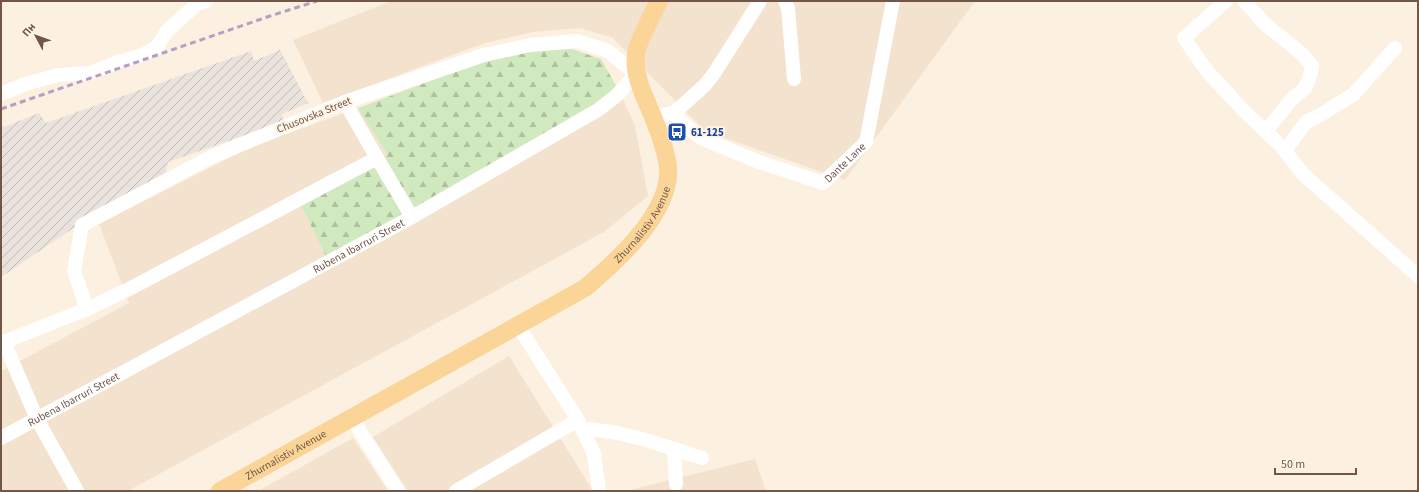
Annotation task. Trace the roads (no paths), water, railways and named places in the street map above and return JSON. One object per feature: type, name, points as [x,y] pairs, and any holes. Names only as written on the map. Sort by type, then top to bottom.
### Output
[{"type":"main road","points":[[636,74],[636,53],[659,1]]},
{"type":"main road","name":"Zhurnalistiv Avenue","points":[[220,491],[585,288],[608,269],[629,247],[651,220],[665,190],[668,168],[664,143],[636,74]]},
{"type":"street","points":[[1,94],[25,84],[58,75],[90,73],[118,62],[142,55],[156,48],[167,31],[197,4],[206,1]]},
{"type":"street","points":[[653,117],[674,113],[705,85],[715,72],[760,1]]},
{"type":"street","points":[[785,1],[788,8],[794,79]]},
{"type":"street","name":"Dante Lane","points":[[674,113],[684,124],[701,138],[760,162],[823,183],[866,142],[893,1]]},
{"type":"street","points":[[1226,1],[1184,38],[1207,71],[1285,151],[1304,174],[1418,276]]},
{"type":"street","points":[[1244,1],[1265,24],[1302,54],[1312,66],[1305,88],[1291,100],[1266,131]]},
{"type":"street","name":"Chusovska Street","points":[[87,309],[74,271],[82,224],[213,156],[345,102],[484,55],[530,45],[577,41],[608,51],[636,74]]},
{"type":"street","points":[[1285,151],[1306,122],[1354,94],[1395,48]]},
{"type":"street","name":"Rubena Ibarruri Street","points":[[1,438],[412,217],[598,110],[617,95],[636,74]]},
{"type":"street","points":[[345,102],[412,217]]},
{"type":"street","points":[[77,491],[37,419],[2,342],[87,309],[131,288],[377,158]]},
{"type":"street","points":[[518,324],[580,424],[594,454],[599,491]]},
{"type":"street","points":[[351,418],[398,491]]},
{"type":"street","points":[[456,491],[580,424],[646,440],[702,458]]},
{"type":"street","points":[[674,449],[676,484]]},
{"type":"railway","points":[[1,109],[317,1]]},
{"type":"place","name":"61-125","points":[[677,132]]}]
